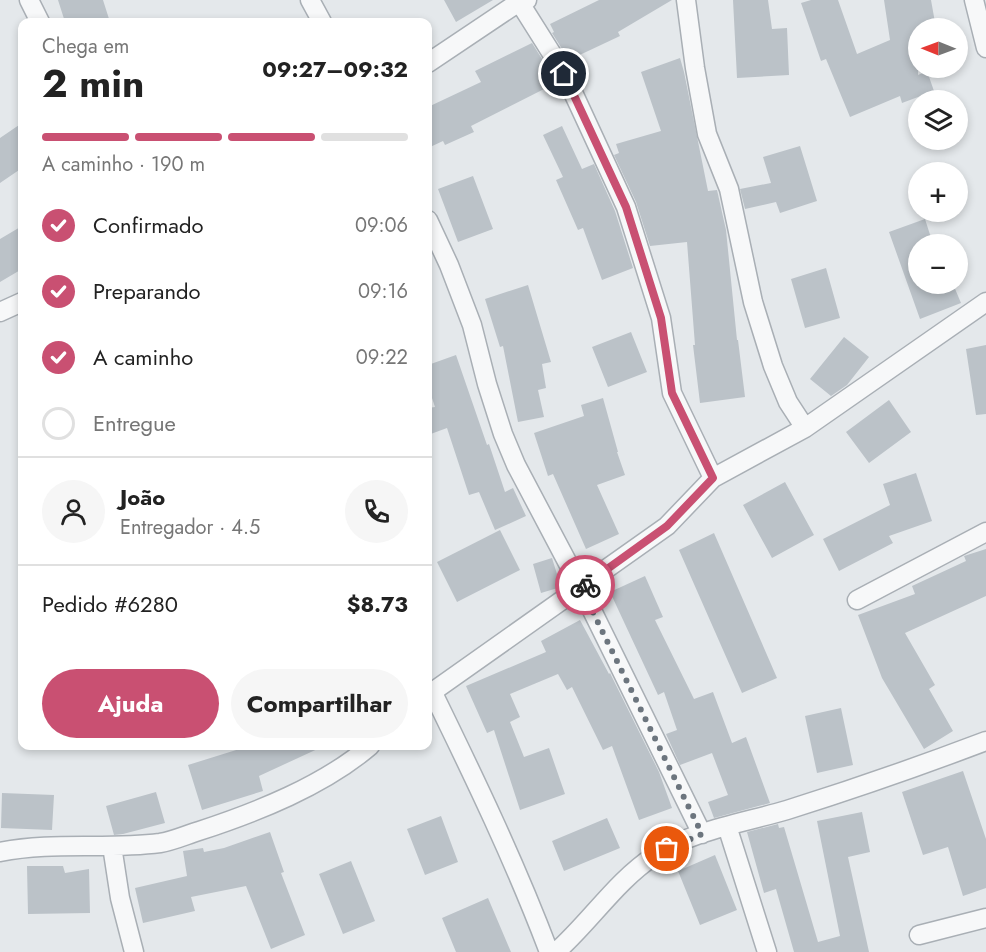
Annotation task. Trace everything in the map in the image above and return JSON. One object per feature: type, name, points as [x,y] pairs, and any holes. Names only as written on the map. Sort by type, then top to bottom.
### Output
[{"type":"street","points":[[29,0],[38,18]]},
{"type":"street","points":[[310,0],[320,18]]},
{"type":"street","points":[[686,0],[706,134],[729,189],[753,302],[773,366],[788,402],[805,428]]},
{"type":"street","points":[[975,0],[986,48]]},
{"type":"street","points":[[432,60],[522,1],[564,74],[626,207],[661,318],[672,393],[713,478]]},
{"type":"street","points":[[432,229],[472,325],[487,384],[516,465],[581,588],[702,834]]},
{"type":"street","points":[[432,692],[667,526],[713,478],[805,428],[986,302]]},
{"type":"street","points":[[0,312],[18,304]]},
{"type":"street","points":[[857,600],[986,532]]},
{"type":"street","points":[[432,697],[509,851],[549,952]]},
{"type":"street","points":[[556,952],[633,873],[663,851],[702,834],[901,774],[986,741]]},
{"type":"street","points":[[0,852],[47,846],[112,846],[162,842],[246,816],[325,777],[364,750]]},
{"type":"street","points":[[727,826],[767,952]]},
{"type":"street","points":[[112,846],[120,898],[134,952]]},
{"type":"street","points":[[919,935],[986,918]]},
{"type":"building","points":[[58,0],[103,0],[109,18],[64,18]]},
{"type":"building","points":[[444,0],[493,0],[456,22]]},
{"type":"building","points":[[599,0],[672,0],[618,32],[620,36],[569,60],[552,33],[554,32],[550,24]]},
{"type":"building","points":[[733,0],[768,0],[772,29],[787,28],[789,75],[737,78]]},
{"type":"building","points":[[811,0],[838,0],[857,54],[890,40],[884,0],[931,0],[934,18],[908,18],[908,78],[929,78],[934,90],[908,90],[908,101],[902,103],[900,96],[850,117],[826,59],[821,61],[801,3]]},
{"type":"building","points":[[532,43],[549,70],[544,73],[550,86],[471,126],[474,132],[445,145],[443,141],[432,146],[432,105],[481,82],[475,71]]},
{"type":"building","points":[[680,58],[708,191],[717,190],[726,230],[745,397],[700,403],[693,345],[695,345],[687,242],[650,246],[636,202],[614,155],[619,153],[616,144],[661,131],[641,72]]},
{"type":"building","points":[[18,126],[18,171],[0,183],[0,138]]},
{"type":"building","points":[[562,126],[582,169],[594,164],[615,211],[633,268],[602,280],[583,228],[578,230],[556,180],[563,177],[543,135]]},
{"type":"building","points":[[800,146],[817,201],[780,213],[776,202],[745,209],[740,189],[771,183],[763,157]]},
{"type":"building","points":[[473,176],[493,229],[458,242],[438,189]]},
{"type":"building","points":[[917,222],[926,222],[930,234],[908,234],[908,285],[889,232]]},
{"type":"building","points":[[18,228],[18,271],[0,282],[0,239]]},
{"type":"building","points":[[826,268],[840,318],[805,328],[791,279]]},
{"type":"building","points":[[528,285],[551,362],[542,364],[546,388],[538,390],[544,417],[518,422],[503,346],[500,347],[485,299]]},
{"type":"building","points":[[911,294],[957,294],[961,303],[920,319]]},
{"type":"building","points":[[631,332],[647,372],[608,387],[592,347]]},
{"type":"building","points":[[844,337],[869,357],[847,385],[831,396],[810,379]]},
{"type":"building","points":[[986,345],[986,414],[976,415],[966,349]]},
{"type":"building","points":[[456,355],[505,492],[513,488],[526,516],[495,530],[479,492],[469,495],[447,428],[432,434],[432,407],[435,407],[432,398],[432,364]]},
{"type":"building","points":[[603,398],[625,475],[597,485],[619,534],[586,549],[553,474],[548,476],[534,433],[584,416],[581,405]]},
{"type":"building","points":[[889,400],[911,432],[869,463],[846,432]]},
{"type":"building","points":[[916,473],[932,521],[889,536],[893,543],[839,571],[823,539],[890,505],[883,484]]},
{"type":"building","points":[[785,482],[814,535],[772,558],[743,505]]},
{"type":"building","points":[[500,530],[520,570],[457,602],[437,562]]},
{"type":"building","points":[[714,533],[777,678],[742,693],[679,550]]},
{"type":"building","points":[[986,549],[986,596],[905,633],[935,685],[929,689],[953,731],[924,749],[882,678],[858,615],[915,594],[912,586],[966,561],[964,556]]},
{"type":"building","points":[[552,558],[561,587],[541,593],[533,564]]},
{"type":"building","points":[[645,576],[663,617],[655,620],[694,699],[713,692],[732,743],[746,737],[770,803],[714,818],[708,802],[728,795],[712,753],[680,765],[666,734],[677,730],[664,692],[658,695],[610,592]]},
{"type":"building","points":[[580,620],[610,673],[659,772],[672,808],[639,820],[612,746],[603,750],[572,687],[567,690],[558,674],[510,694],[520,717],[510,722],[524,757],[549,748],[565,794],[520,810],[494,730],[487,733],[466,686],[546,652],[541,641]]},
{"type":"building","points":[[841,708],[853,765],[817,773],[805,716]]},
{"type":"building","points":[[236,750],[315,750],[259,776],[263,791],[202,810],[188,765]]},
{"type":"building","points":[[963,771],[986,839],[986,888],[963,896],[948,847],[923,855],[902,792]]},
{"type":"building","points":[[156,792],[165,823],[114,835],[106,806]]},
{"type":"building","points":[[2,793],[54,795],[52,830],[1,828]]},
{"type":"building","points":[[862,812],[870,852],[848,857],[869,952],[794,952],[776,889],[764,893],[747,832],[778,824],[779,828],[784,827],[818,942],[840,936],[817,821]]},
{"type":"building","points":[[441,816],[458,862],[425,875],[407,829]]},
{"type":"building","points":[[607,818],[620,848],[564,871],[552,841]]},
{"type":"building","points":[[270,832],[284,872],[281,873],[305,935],[271,949],[246,886],[191,897],[195,911],[143,923],[135,888],[187,876],[183,851],[203,848],[204,852],[224,848]]},
{"type":"building","points":[[715,855],[737,910],[700,925],[678,871]]},
{"type":"building","points":[[351,861],[375,921],[343,934],[319,874]]},
{"type":"building","points":[[27,866],[63,866],[65,873],[89,869],[90,913],[28,914]]},
{"type":"building","points":[[488,898],[511,952],[456,952],[442,918]]},
{"type":"way so far","points":[[585,585],[581,588],[702,834],[667,849]]},
{"type":"route","points":[[564,74],[626,207],[661,318],[672,393],[713,478],[667,526],[585,585]]}]
